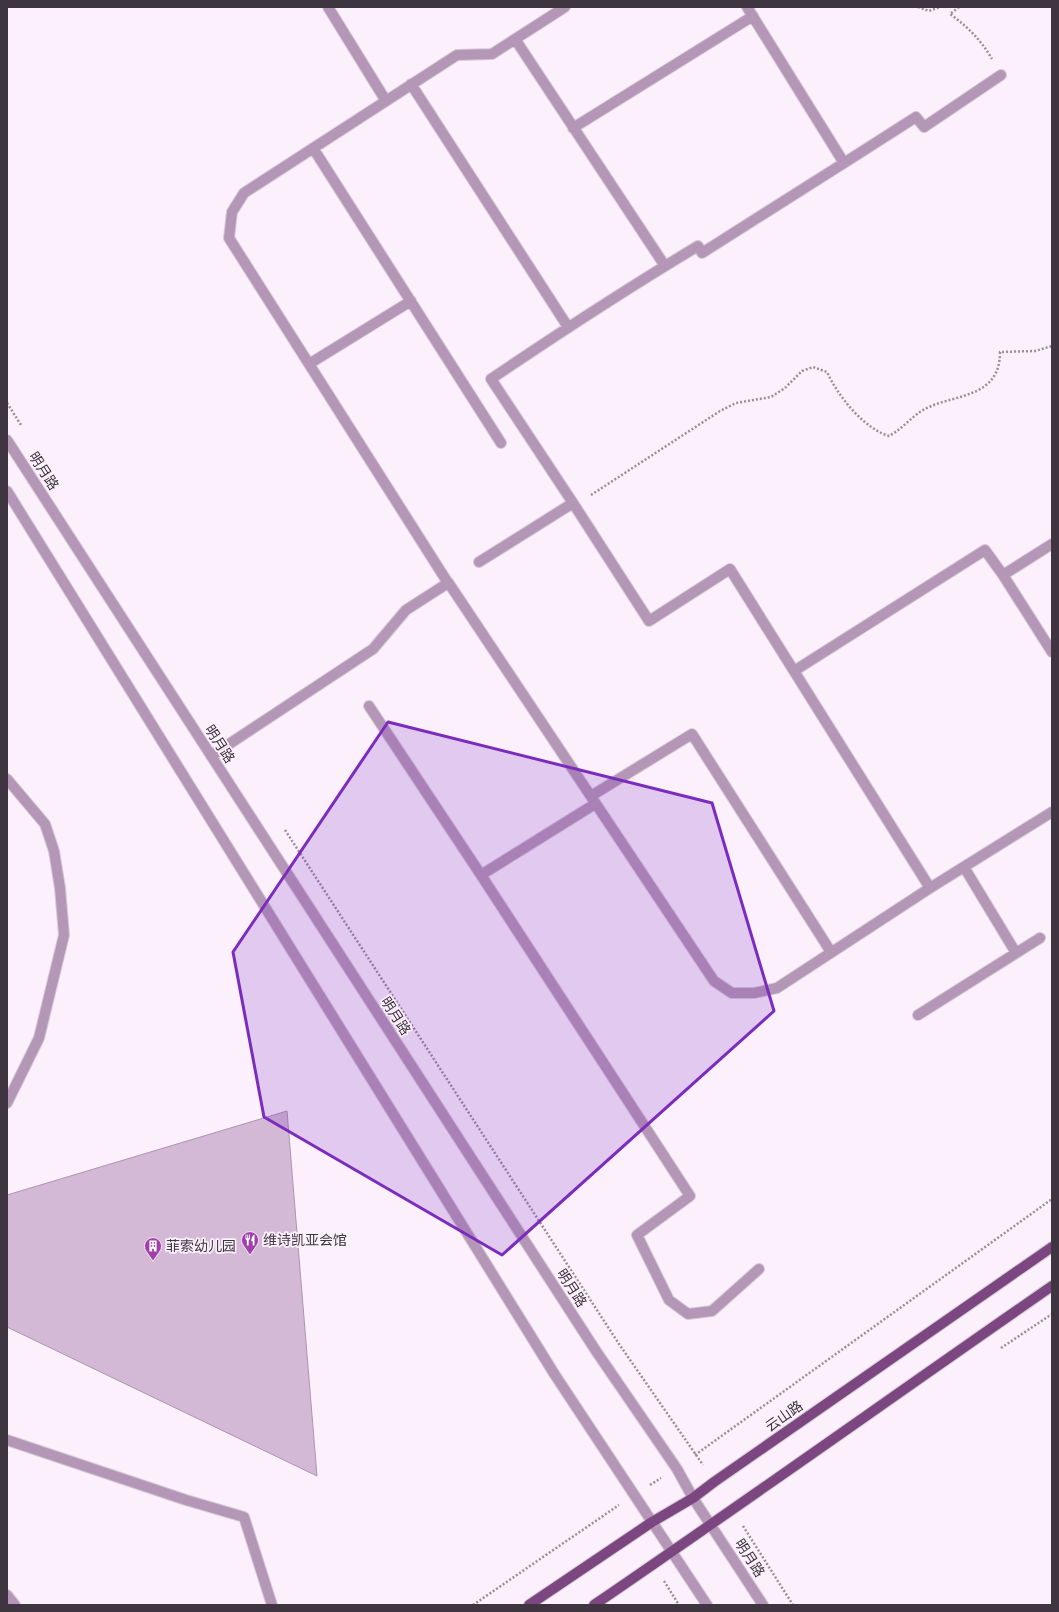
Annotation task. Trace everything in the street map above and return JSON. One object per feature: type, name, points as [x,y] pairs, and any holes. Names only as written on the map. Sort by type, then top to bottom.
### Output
[{"type":"main road","name":"云山路","points":[[529,1605],[652,1522],[693,1498],[1052,1247]]},
{"type":"main road","points":[[594,1605],[673,1552],[730,1510],[1052,1286]]},
{"type":"street","points":[[328,7],[386,101]]},
{"type":"street","points":[[564,7],[492,54],[457,55],[244,193],[232,212],[229,238],[448,582],[714,981],[732,993],[754,993],[777,988],[930,888],[1052,812]]},
{"type":"street","points":[[747,7],[844,163]]},
{"type":"street","points":[[573,128],[753,16]]},
{"type":"street","points":[[515,39],[665,266]]},
{"type":"street","points":[[930,888],[730,569],[649,621],[492,379],[568,328],[698,246],[702,253],[916,117],[924,128],[1001,75]]},
{"type":"street","points":[[411,84],[568,328]]},
{"type":"street","points":[[313,148],[501,443]]},
{"type":"street","points":[[309,364],[411,301]]},
{"type":"street","name":"明月路","points":[[7,440],[596,1351],[677,1469],[693,1498],[763,1605]]},
{"type":"street","points":[[7,491],[555,1374],[636,1494],[652,1522],[707,1605]]},
{"type":"street","points":[[479,562],[574,505]]},
{"type":"street","points":[[1003,575],[1052,544]]},
{"type":"street","points":[[794,671],[985,550],[1003,575],[1052,652]]},
{"type":"street","points":[[211,756],[373,649],[406,610],[448,582]]},
{"type":"street","points":[[369,706],[690,1196],[638,1235],[669,1300],[688,1314],[712,1311],[759,1269]]},
{"type":"street","points":[[481,875],[692,734],[831,952]]},
{"type":"street","points":[[7,779],[45,824],[56,866],[64,935],[39,1038],[7,1103]]},
{"type":"street","points":[[964,867],[1016,953]]},
{"type":"street","points":[[918,1015],[1040,938]]},
{"type":"street","points":[[7,1440],[186,1500],[244,1517],[272,1605]]},
{"type":"street","points":[[7,1595],[15,1605]]},
{"type":"path","points":[[918,7],[928,11],[940,7]]},
{"type":"path","points":[[959,7],[950,14],[984,44],[1001,75]]},
{"type":"path","points":[[574,505],[720,411],[736,403],[771,397],[785,388],[802,372],[813,367],[827,372],[833,385],[858,416],[878,433],[889,436],[901,430],[913,416],[929,407],[977,392],[992,379],[1000,364],[1000,352],[1035,351],[1052,346]]},
{"type":"path","points":[[7,403],[24,430]]},
{"type":"path","points":[[281,824],[619,1344],[714,1482]]},
{"type":"path","points":[[473,1605],[636,1494],[677,1469],[1052,1199]]},
{"type":"path","points":[[730,1510],[738,1519],[793,1605]]},
{"type":"highlighted area","points":[[388,722],[712,803],[774,1011],[502,1255],[264,1117],[233,952]]},
{"type":"building","name":"菲索幼儿园","points":[[287,1111],[317,1476],[7,1327],[7,1195]]},
{"type":"place","name":"维诗凯亚会馆","points":[[250,1255]]},
{"type":"place","name":"菲索幼儿园","points":[[153,1261]]}]
